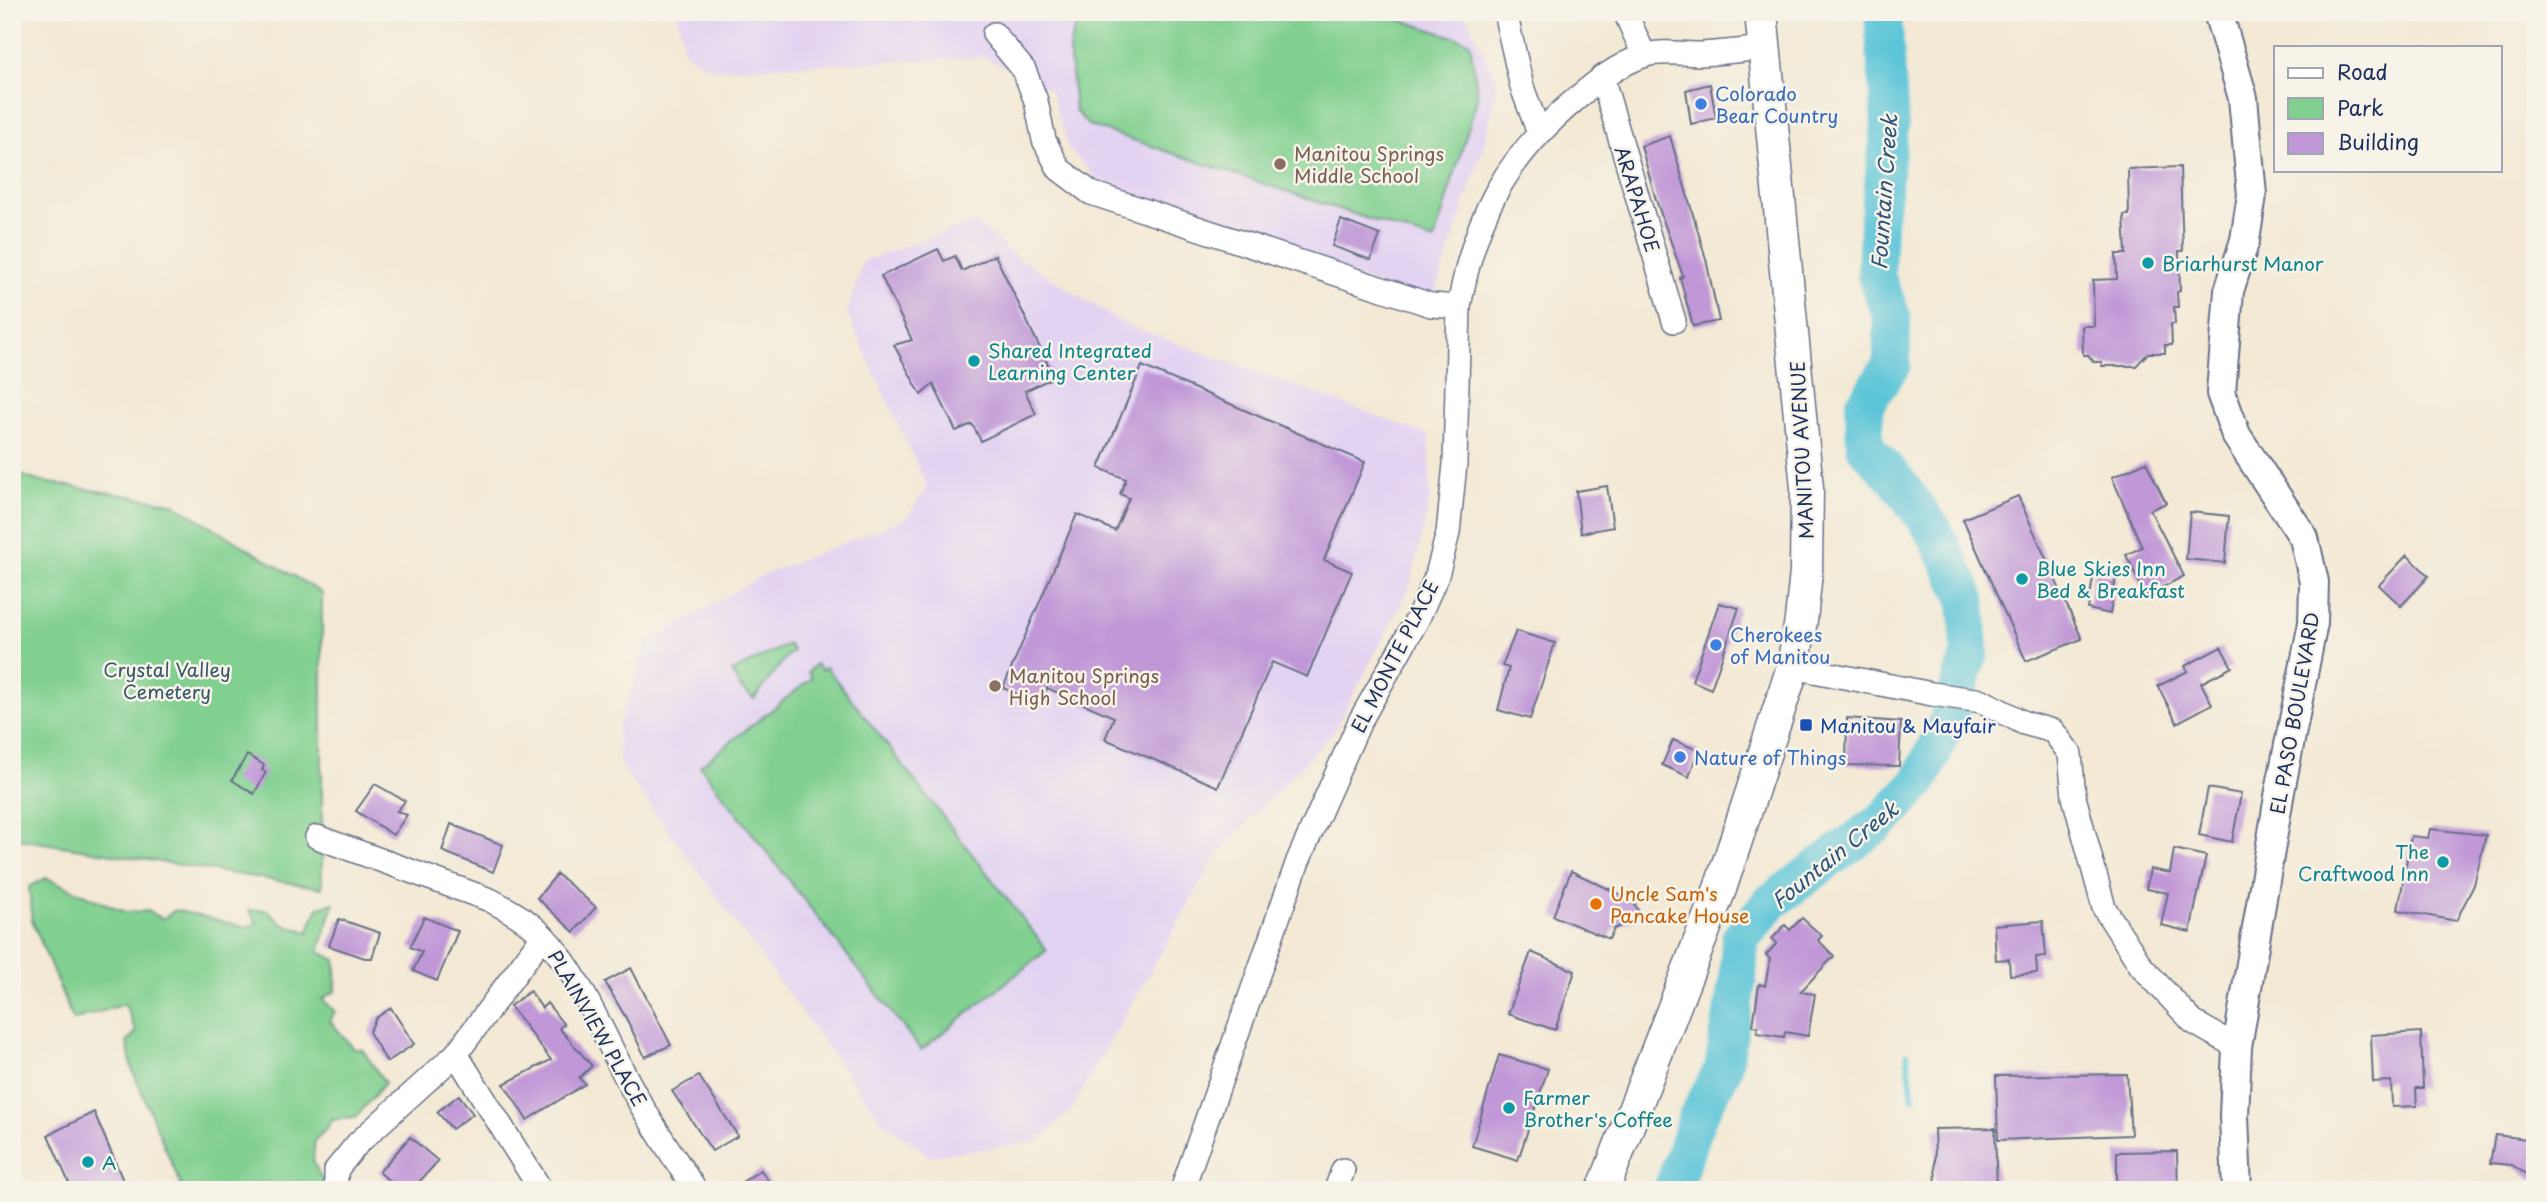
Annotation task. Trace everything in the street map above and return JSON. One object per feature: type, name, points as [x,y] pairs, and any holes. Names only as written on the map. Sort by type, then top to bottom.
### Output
[{"type":"main road","name":"MANITOU AVENUE","points":[[1602,1190],[1720,889],[1793,667],[1806,572],[1807,488],[1761,12]]},
{"type":"street","points":[[1505,12],[1522,87],[1539,133]]},
{"type":"street","points":[[1625,12],[1644,55]]},
{"type":"street","name":"EL PASO BOULEVARD","points":[[2218,12],[2243,98],[2252,195],[2245,240],[2229,291],[2221,393],[2236,435],[2304,538],[2314,582],[2312,624],[2280,791],[2237,1047],[2234,1116],[2236,1190]]},
{"type":"street","points":[[994,34],[1024,70],[1036,101],[1044,140],[1059,169],[1091,193],[1431,305],[1459,307]]},
{"type":"street","name":"EL MONTE PLACE","points":[[1182,1190],[1298,861],[1360,721],[1418,618],[1437,575],[1448,533],[1455,464],[1459,307],[1464,277],[1481,225],[1508,170],[1553,118],[1602,77],[1644,55],[1765,48]]},
{"type":"street","name":"ARAPAHOE","points":[[1602,77],[1674,320]]},
{"type":"street","points":[[1793,667],[1982,701],[2024,723],[2053,731],[2070,754],[2074,797],[2104,908],[2141,966],[2184,1012],[2193,1021],[2237,1047]]},
{"type":"street","name":"PLAINVIEW PLACE","points":[[317,837],[490,900],[509,909],[543,936],[567,967],[636,1096],[695,1190]]},
{"type":"street","points":[[336,1190],[336,1170],[358,1143],[456,1054],[543,936]]},
{"type":"street","points":[[456,1054],[541,1190]]},
{"type":"shaded area","name":"Manitou Springs Middle School","points":[[677,12],[1458,12],[1466,15],[1497,82],[1485,142],[1431,305],[1097,179],[1069,149],[1050,90],[984,57],[712,69],[684,52]]},
{"type":"shaded area","name":"Manitou Springs High School","points":[[975,222],[1011,253],[1124,324],[1429,435],[1430,499],[1409,589],[1334,731],[1217,855],[1071,1110],[1036,1142],[930,1156],[881,1120],[620,765],[617,729],[647,643],[761,576],[907,518],[927,486],[847,314],[863,261]]},
{"type":"green space","points":[[1079,12],[1376,12],[1470,42],[1478,96],[1434,241],[1088,125],[1075,110],[1069,49]]},
{"type":"green space","name":"Crystal Valley Cemetery","points":[[12,472],[38,481],[172,503],[322,593],[322,888],[12,838]]},
{"type":"green space","points":[[788,644],[793,651],[754,699],[741,688],[732,672]]},
{"type":"green space","points":[[816,664],[822,670],[826,667],[1047,950],[921,1050],[700,766],[812,678],[808,672]]},
{"type":"green space","points":[[46,878],[125,912],[148,911],[163,919],[175,910],[245,927],[258,924],[249,910],[267,910],[282,924],[308,932],[318,907],[334,903],[319,952],[336,960],[336,991],[322,999],[335,1011],[330,1021],[354,1049],[362,1049],[385,1083],[355,1118],[332,1120],[315,1140],[313,1162],[328,1190],[183,1190],[132,1069],[127,1042],[136,1032],[125,1004],[73,1020],[32,920],[29,887]]},
{"type":"building","name":"Colorado Bear Country","points":[[1710,84],[1716,118],[1691,124],[1686,90]]},
{"type":"building","points":[[1670,136],[1706,259],[1719,321],[1693,326],[1680,278],[1683,276],[1656,200],[1641,146]]},
{"type":"building","name":"Briarhurst Manor","points":[[2180,167],[2183,251],[2179,251],[2180,291],[2177,292],[2178,307],[2174,307],[2175,324],[2171,324],[2172,345],[2165,345],[2165,353],[2148,353],[2136,366],[2102,366],[2102,362],[2094,362],[2088,355],[2083,355],[2082,326],[2094,326],[2093,280],[2117,279],[2116,254],[2126,254],[2124,215],[2129,215],[2128,169]]},
{"type":"building","points":[[1341,220],[1380,235],[1371,260],[1332,246]]},
{"type":"building","name":"Shared Integrated Learning Center","points":[[938,249],[944,261],[955,256],[962,271],[995,255],[1054,377],[1025,391],[1036,414],[981,441],[972,424],[956,431],[933,384],[921,395],[894,345],[912,340],[881,276]]},
{"type":"building","name":"Manitou Springs High School","points":[[1142,366],[1365,462],[1324,560],[1352,572],[1307,677],[1272,662],[1218,787],[1105,739],[1114,717],[1047,688],[1040,704],[1003,688],[1077,514],[1115,531],[1129,498],[1120,494],[1126,479],[1099,468]]},
{"type":"building","points":[[2146,462],[2166,503],[2150,510],[2184,576],[2146,596],[2126,555],[2142,547],[2112,477]]},
{"type":"building","points":[[1607,486],[1613,527],[1581,533],[1576,491]]},
{"type":"building","name":"Blue Skies Inn Bed & Breakfast","points":[[2018,496],[2082,639],[2026,661],[1963,519]]},
{"type":"building","points":[[2190,512],[2229,516],[2225,563],[2186,559]]},
{"type":"building","points":[[2407,555],[2429,576],[2401,606],[2379,585]]},
{"type":"building","points":[[2094,572],[2116,577],[2110,614],[2088,609]]},
{"type":"building","name":"Cherokees of Manitou","points":[[1719,603],[1739,608],[1711,689],[1692,681]]},
{"type":"building","points":[[1516,631],[1555,643],[1530,719],[1498,710],[1509,668],[1502,666]]},
{"type":"building","points":[[2221,647],[2232,667],[2201,683],[2212,704],[2177,723],[2158,686],[2188,671],[2185,666]]},
{"type":"building","points":[[1847,718],[1901,722],[1899,766],[1846,765]]},
{"type":"building","name":"Nature of Things","points":[[1673,740],[1698,750],[1689,777],[1662,765]]},
{"type":"building","points":[[247,755],[264,765],[262,770],[266,772],[254,794],[232,780]]},
{"type":"building","points":[[375,784],[405,801],[397,811],[407,815],[393,835],[356,811]]},
{"type":"building","points":[[2208,788],[2241,794],[2232,842],[2199,835]]},
{"type":"building","points":[[451,824],[503,845],[493,872],[442,851]]},
{"type":"building","name":"The Craftwood Inn","points":[[2430,829],[2486,835],[2474,885],[2456,921],[2398,910],[2411,836],[2428,838]]},
{"type":"building","points":[[2174,849],[2206,856],[2190,932],[2161,925],[2168,893],[2146,889],[2150,869],[2170,873]]},
{"type":"building","name":"Uncle Sam's Pancake House","points":[[1571,871],[1632,900],[1642,916],[1614,929],[1609,939],[1553,916]]},
{"type":"building","points":[[557,874],[596,907],[574,932],[537,898]]},
{"type":"building","points":[[424,917],[458,931],[437,981],[413,971],[422,952],[410,947]]},
{"type":"building","points":[[1802,918],[1822,936],[1818,940],[1834,956],[1800,992],[1815,994],[1808,1036],[1785,1032],[1784,1037],[1757,1033],[1758,1027],[1753,1026],[1759,984],[1765,986],[1770,959],[1766,955],[1777,943],[1772,939],[1785,925],[1790,930]]},
{"type":"building","points":[[339,919],[380,933],[372,958],[329,946]]},
{"type":"building","points":[[2043,921],[2046,956],[2036,957],[2037,973],[2010,975],[2009,959],[1996,960],[1994,925]]},
{"type":"building","points":[[1531,952],[1575,971],[1555,1030],[1508,1014]]},
{"type":"building","points":[[631,968],[671,1045],[645,1057],[605,982]]},
{"type":"building","points":[[530,991],[542,1008],[547,1003],[564,1025],[559,1028],[592,1066],[579,1078],[585,1084],[527,1120],[504,1084],[551,1060],[510,1006]]},
{"type":"building","points":[[391,1008],[414,1044],[387,1062],[369,1032],[376,1018]]},
{"type":"building","points":[[2421,1032],[2423,1088],[2416,1088],[2417,1106],[2392,1107],[2391,1081],[2373,1082],[2371,1035]]},
{"type":"building","name":"Farmer Brother's Coffee","points":[[1499,1055],[1548,1069],[1518,1160],[1472,1146]]},
{"type":"building","points":[[2127,1074],[2131,1135],[1998,1140],[1996,1076]]},
{"type":"building","points":[[699,1076],[738,1136],[712,1151],[672,1091]]},
{"type":"building","points":[[459,1095],[473,1114],[452,1129],[437,1112]]},
{"type":"building","name":"A","points":[[94,1112],[127,1190],[72,1190],[48,1135]]},
{"type":"building","points":[[1995,1128],[1997,1190],[1936,1190],[1934,1129]]},
{"type":"building","points":[[2495,1135],[2535,1140],[2535,1180],[2512,1165],[2490,1163]]},
{"type":"building","points":[[410,1137],[438,1161],[412,1190],[400,1190],[379,1172]]},
{"type":"building","points":[[2177,1151],[2178,1190],[2117,1190],[2117,1152]]},
{"type":"building","points":[[761,1170],[774,1190],[730,1190]]},
{"type":"waterway","name":"Fountain Creek","points":[[1672,1190],[1697,1118],[1723,1069],[1738,978],[1740,939],[1771,902],[1883,820],[1919,782],[1949,718],[1970,652],[1967,599],[1934,531],[1897,481],[1865,447],[1864,406],[1892,364],[1892,317],[1876,276],[1878,225],[1890,125],[1883,12]]},
{"type":"waterway","points":[[1907,1054],[1913,1098]]},
{"type":"place","name":"Colorado Bear Country","points":[[1701,104]]},
{"type":"place","name":"Manitou Springs Middle School","points":[[1280,164]]},
{"type":"place","name":"Briarhurst Manor","points":[[2148,263]]},
{"type":"place","name":"Shared Integrated Learning Center","points":[[974,361]]},
{"type":"place","name":"Blue Skies Inn Bed & Breakfast","points":[[2022,579]]},
{"type":"place","name":"Cherokees of Manitou","points":[[1716,645]]},
{"type":"place","name":"Manitou Springs High School","points":[[995,686]]},
{"type":"place","name":"Manitou & Mayfair","points":[[1806,725]]},
{"type":"place","name":"Nature of Things","points":[[1680,757]]},
{"type":"place","name":"The Craftwood Inn","points":[[2443,862]]},
{"type":"place","name":"Uncle Sam's Pancake House","points":[[1596,904]]},
{"type":"place","name":"Farmer Brother's Coffee","points":[[1509,1108]]},
{"type":"place","name":"A","points":[[88,1162]]}]
